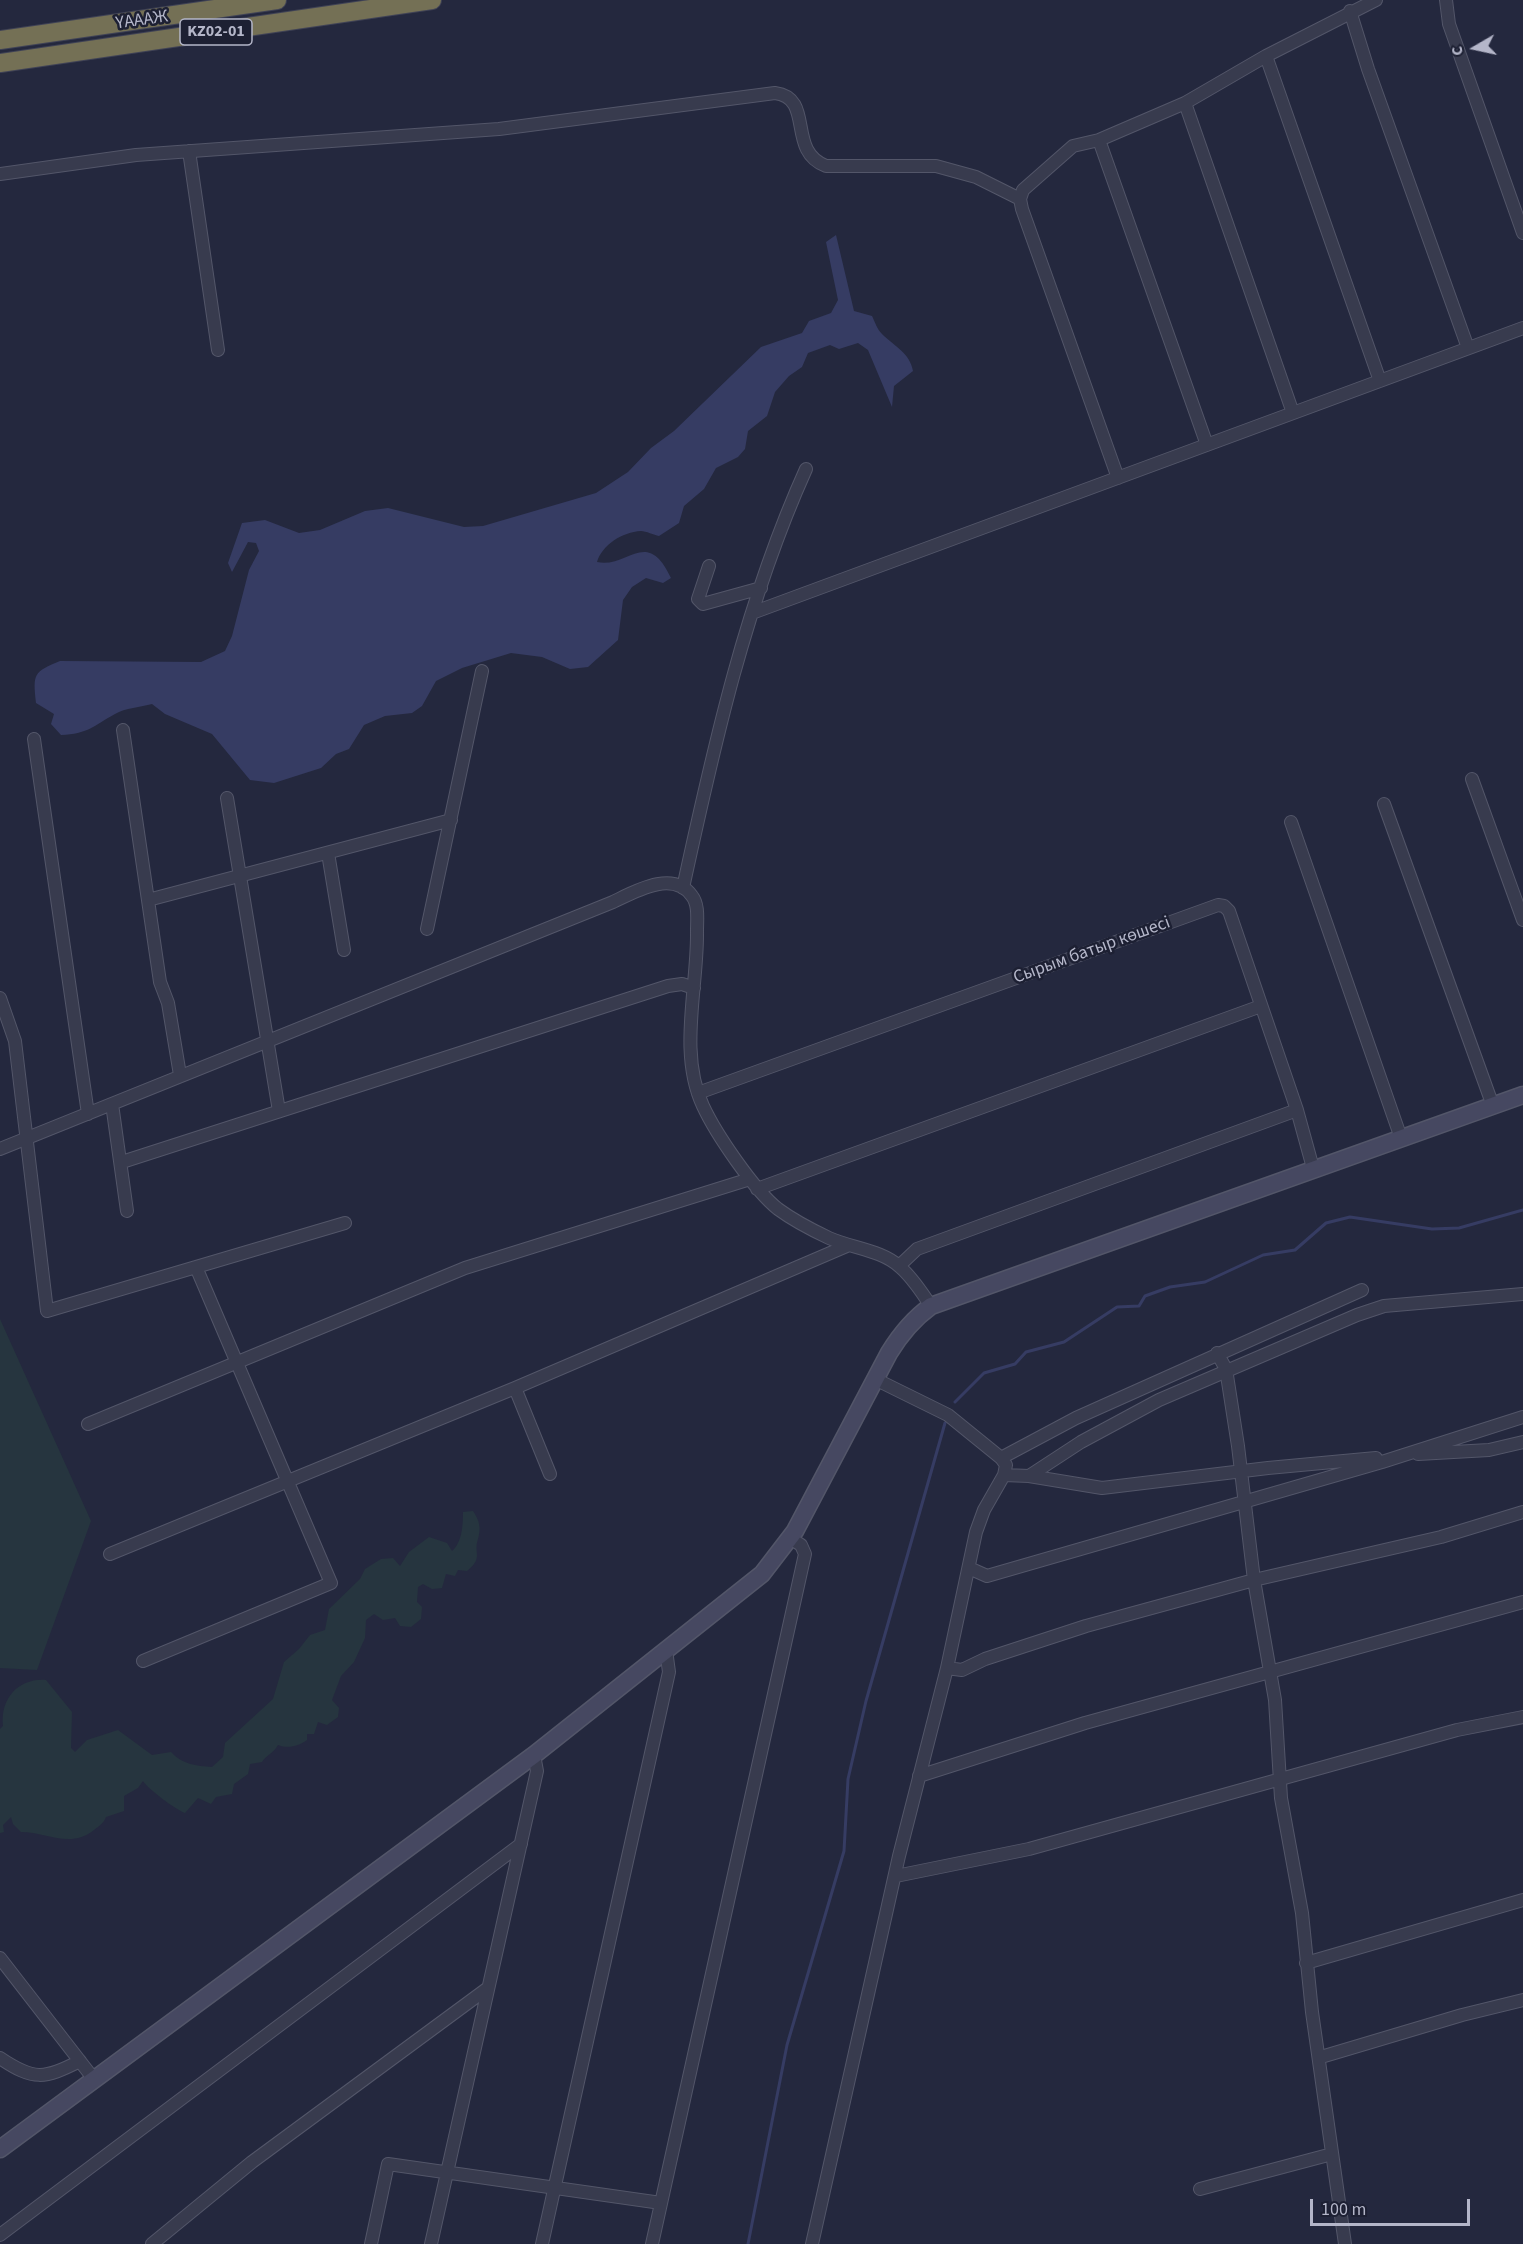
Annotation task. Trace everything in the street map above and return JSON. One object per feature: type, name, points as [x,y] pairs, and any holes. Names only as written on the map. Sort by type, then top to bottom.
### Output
[{"type":"highway","name":"ҮАААЖ","points":[[0,40],[277,0]]},
{"type":"highway","name":"ҮАААЖ","points":[[0,63],[432,0]]},
{"type":"main road","points":[[0,2149],[93,2078],[534,1755],[762,1574],[790,1538],[835,1459],[900,1335],[931,1306],[1523,1095]]},
{"type":"street","points":[[1118,478],[1020,199],[1023,190],[1073,146],[1099,140],[1185,103],[1266,56],[1350,11],[1376,0]]},
{"type":"street","points":[[1446,0],[1449,24],[1523,233]]},
{"type":"street","points":[[1350,11],[1368,69],[1468,348]]},
{"type":"street","points":[[1266,56],[1380,381]]},
{"type":"street","points":[[0,174],[111,158],[500,129],[775,93],[785,95],[795,104],[807,154],[814,161],[826,166],[936,166],[976,177],[1020,199]]},
{"type":"street","points":[[1185,103],[1293,413]]},
{"type":"street","points":[[1099,140],[1206,445]]},
{"type":"street","points":[[189,151],[218,350]]},
{"type":"street","points":[[752,613],[1523,328]]},
{"type":"street","points":[[683,888],[725,701],[752,613],[791,503],[806,469]]},
{"type":"street","points":[[709,566],[698,599],[703,604],[761,588]]},
{"type":"street","points":[[427,929],[482,671]]},
{"type":"street","points":[[123,730],[160,982],[168,1003],[180,1075]]},
{"type":"street","points":[[34,739],[88,1114]]},
{"type":"street","points":[[1472,779],[1523,920]]},
{"type":"street","points":[[227,798],[279,1112]]},
{"type":"street","points":[[1384,804],[1493,1106]]},
{"type":"street","points":[[148,900],[451,820]]},
{"type":"street","points":[[1292,822],[1401,1138]]},
{"type":"street","points":[[328,853],[344,950]]},
{"type":"street","points":[[0,1149],[613,902],[649,885],[667,884],[683,888],[692,895],[697,907],[698,952],[694,988],[692,1060],[698,1094],[714,1124],[754,1184],[777,1208],[802,1224],[899,1266],[931,1306]]},
{"type":"street","name":"Сырым батыр көшесі","points":[[698,1094],[1218,905],[1224,906],[1228,911],[1298,1110],[1313,1168]]},
{"type":"street","points":[[122,1162],[668,986],[682,984],[694,988]]},
{"type":"street","points":[[0,998],[15,1041],[47,1311],[345,1223]]},
{"type":"street","points":[[88,1424],[465,1268],[754,1184],[1261,1006]]},
{"type":"street","points":[[112,1104],[122,1162],[127,1211]]},
{"type":"street","points":[[899,1266],[917,1249],[1298,1110]]},
{"type":"street","points":[[110,1554],[515,1388],[849,1245]]},
{"type":"street","points":[[143,1660],[332,1583],[196,1267]]},
{"type":"street","points":[[1001,1458],[1067,1423],[1161,1382],[1217,1353],[1362,1290]]},
{"type":"street","points":[[1029,1476],[1110,1426],[1226,1369],[1384,1306],[1523,1294]]},
{"type":"street","points":[[1217,1353],[1226,1369],[1254,1580],[1277,1718],[1280,1779],[1302,1913],[1306,1963],[1321,2057],[1345,2244]]},
{"type":"street","points":[[812,2244],[919,1776],[947,1668],[976,1532],[1004,1475],[1006,1465],[1001,1458],[948,1416],[875,1379]]},
{"type":"street","points":[[515,1388],[550,1474]]},
{"type":"street","points":[[969,1568],[987,1576],[1523,1418]]},
{"type":"street","points":[[1004,1475],[1029,1476],[1102,1488],[1241,1471],[1482,1450],[1523,1442]]},
{"type":"street","points":[[947,1668],[962,1670],[985,1659],[1086,1626],[1254,1580],[1442,1538],[1523,1512]]},
{"type":"street","points":[[652,2244],[805,1554],[801,1545],[790,1538]]},
{"type":"street","points":[[919,1776],[1085,1724],[1523,1602]]},
{"type":"street","points":[[542,2244],[669,1672],[666,1650]]},
{"type":"street","points":[[896,1876],[1029,1849],[1457,1730],[1523,1717]]},
{"type":"street","points":[[431,2244],[537,1771],[534,1755]]},
{"type":"street","points":[[0,2235],[521,1844]]},
{"type":"street","points":[[1306,1963],[1523,1900]]},
{"type":"street","points":[[0,1958],[93,2078]]},
{"type":"street","points":[[152,2244],[252,2162],[488,1988]]},
{"type":"street","points":[[1321,2057],[1462,2015],[1523,2000]]},
{"type":"street","points":[[0,2058],[19,2071],[38,2077],[55,2074],[80,2061]]},
{"type":"street","points":[[1200,2189],[1332,2154]]},
{"type":"street","points":[[371,2244],[388,2164],[661,2203]]},
{"type":"shaded area","points":[[0,1319],[91,1521],[37,1670],[0,1668]]},
{"type":"shaded area","points":[[473,1511],[480,1528],[477,1559],[472,1566],[467,1571],[458,1570],[455,1576],[446,1574],[442,1588],[432,1589],[423,1584],[418,1587],[417,1602],[422,1607],[421,1619],[411,1627],[400,1626],[395,1618],[383,1620],[374,1614],[366,1620],[365,1638],[354,1662],[341,1676],[332,1700],[339,1708],[338,1717],[327,1725],[318,1722],[314,1734],[307,1734],[307,1740],[304,1742],[289,1747],[278,1745],[262,1762],[250,1764],[248,1774],[234,1784],[232,1794],[216,1797],[211,1804],[198,1798],[185,1813],[162,1799],[143,1781],[138,1788],[124,1796],[124,1811],[106,1817],[101,1824],[85,1836],[67,1839],[21,1832],[13,1824],[11,1817],[3,1825],[4,1832],[0,1833],[0,1729],[3,1726],[8,1698],[20,1686],[28,1682],[46,1680],[72,1712],[71,1748],[75,1752],[87,1740],[118,1730],[152,1755],[171,1752],[184,1762],[212,1767],[223,1757],[225,1743],[273,1699],[284,1662],[310,1635],[325,1630],[329,1609],[360,1579],[365,1569],[381,1559],[393,1558],[400,1566],[409,1552],[429,1537],[447,1543],[452,1551],[460,1539],[463,1512]]},
{"type":"water","points":[[836,235],[854,311],[872,316],[880,332],[909,359],[913,371],[894,386],[892,407],[868,350],[858,343],[839,349],[830,345],[808,353],[802,367],[789,376],[775,392],[767,416],[748,431],[745,449],[738,457],[716,468],[704,489],[684,506],[679,523],[659,536],[641,531],[627,534],[614,540],[603,550],[597,562],[608,563],[636,553],[645,552],[654,555],[671,578],[663,583],[646,578],[632,587],[623,600],[618,640],[588,667],[570,669],[542,657],[511,653],[462,668],[436,681],[422,706],[412,713],[385,716],[364,725],[349,749],[336,754],[321,768],[274,783],[250,780],[212,734],[165,714],[152,704],[119,712],[84,731],[61,735],[51,724],[54,714],[36,703],[35,680],[37,675],[44,668],[60,661],[201,662],[225,651],[232,636],[249,570],[259,551],[256,543],[248,542],[232,572],[228,563],[242,523],[265,520],[299,533],[320,530],[365,511],[388,508],[464,527],[483,526],[596,493],[628,472],[761,347],[802,333],[809,321],[831,313],[838,300],[826,242]]},
{"type":"waterway","points":[[955,1402],[984,1373],[1015,1364],[1026,1352],[1064,1342],[1117,1307],[1139,1306],[1145,1296],[1170,1287],[1205,1282],[1263,1255],[1295,1250],[1326,1223],[1350,1217],[1432,1229],[1459,1228],[1523,1210]]},
{"type":"waterway","points":[[748,2244],[787,2045],[844,1851],[848,1779],[866,1701],[945,1423]]}]
